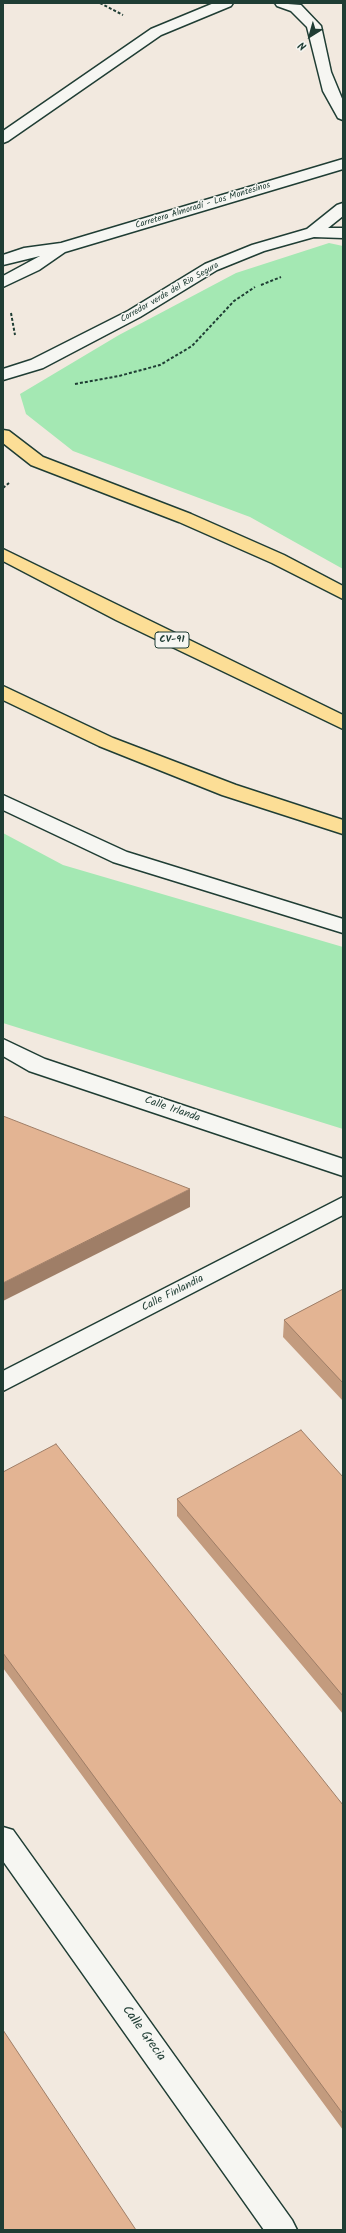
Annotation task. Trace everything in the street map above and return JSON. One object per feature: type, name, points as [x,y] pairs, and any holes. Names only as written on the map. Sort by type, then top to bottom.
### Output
[{"type":"main road","points":[[3,435],[37,461],[185,518],[278,559],[343,593]]},
{"type":"main road","name":"CV-91","points":[[3,554],[123,616],[343,723]]},
{"type":"main road","points":[[3,692],[106,742],[229,790],[343,826]]},
{"type":"street","points":[[3,138],[156,32],[226,3]]},
{"type":"street","points":[[282,3],[296,8],[314,26],[330,91],[343,115]]},
{"type":"street","name":"Carretera Almoradí - Los Montesinos","points":[[3,260],[24,254],[63,248],[343,164]]},
{"type":"street","points":[[313,232],[343,208]]},
{"type":"street","name":"Corredor verde del Rio Segura","points":[[9,374],[134,314],[210,268],[258,248],[313,232],[343,233]]},
{"type":"street","name":"Carretera Almoradí - Los Montesinos","points":[[3,282],[33,267],[63,248]]},
{"type":"street","points":[[3,802],[120,857],[343,926]]},
{"type":"street","name":"Calle Irlanda","points":[[3,1047],[37,1065],[343,1168]]},
{"type":"street","name":"Calle Finlandia","points":[[3,1382],[343,1205]]},
{"type":"street","name":"Calle Grecia","points":[[3,1839],[282,2230]]},
{"type":"path","points":[[9,374],[72,385],[119,376],[160,365],[192,346],[234,301],[254,287],[286,276]]},
{"type":"green space","points":[[329,243],[343,246],[343,569],[250,517],[73,451],[26,414],[20,394],[119,335],[236,273]]},
{"type":"green space","points":[[3,833],[63,865],[343,947],[343,1129],[3,1023]]},
{"type":"building","points":[[3,1116],[190,1189],[3,1283]]},
{"type":"building","points":[[343,1289],[343,1383],[284,1320]]},
{"type":"building","points":[[301,1430],[343,1477],[343,1696],[177,1499]]},
{"type":"building","points":[[56,1444],[343,1805],[343,2114],[3,1653],[3,1472]]},
{"type":"building","points":[[3,2030],[136,2230],[3,2230]]}]
